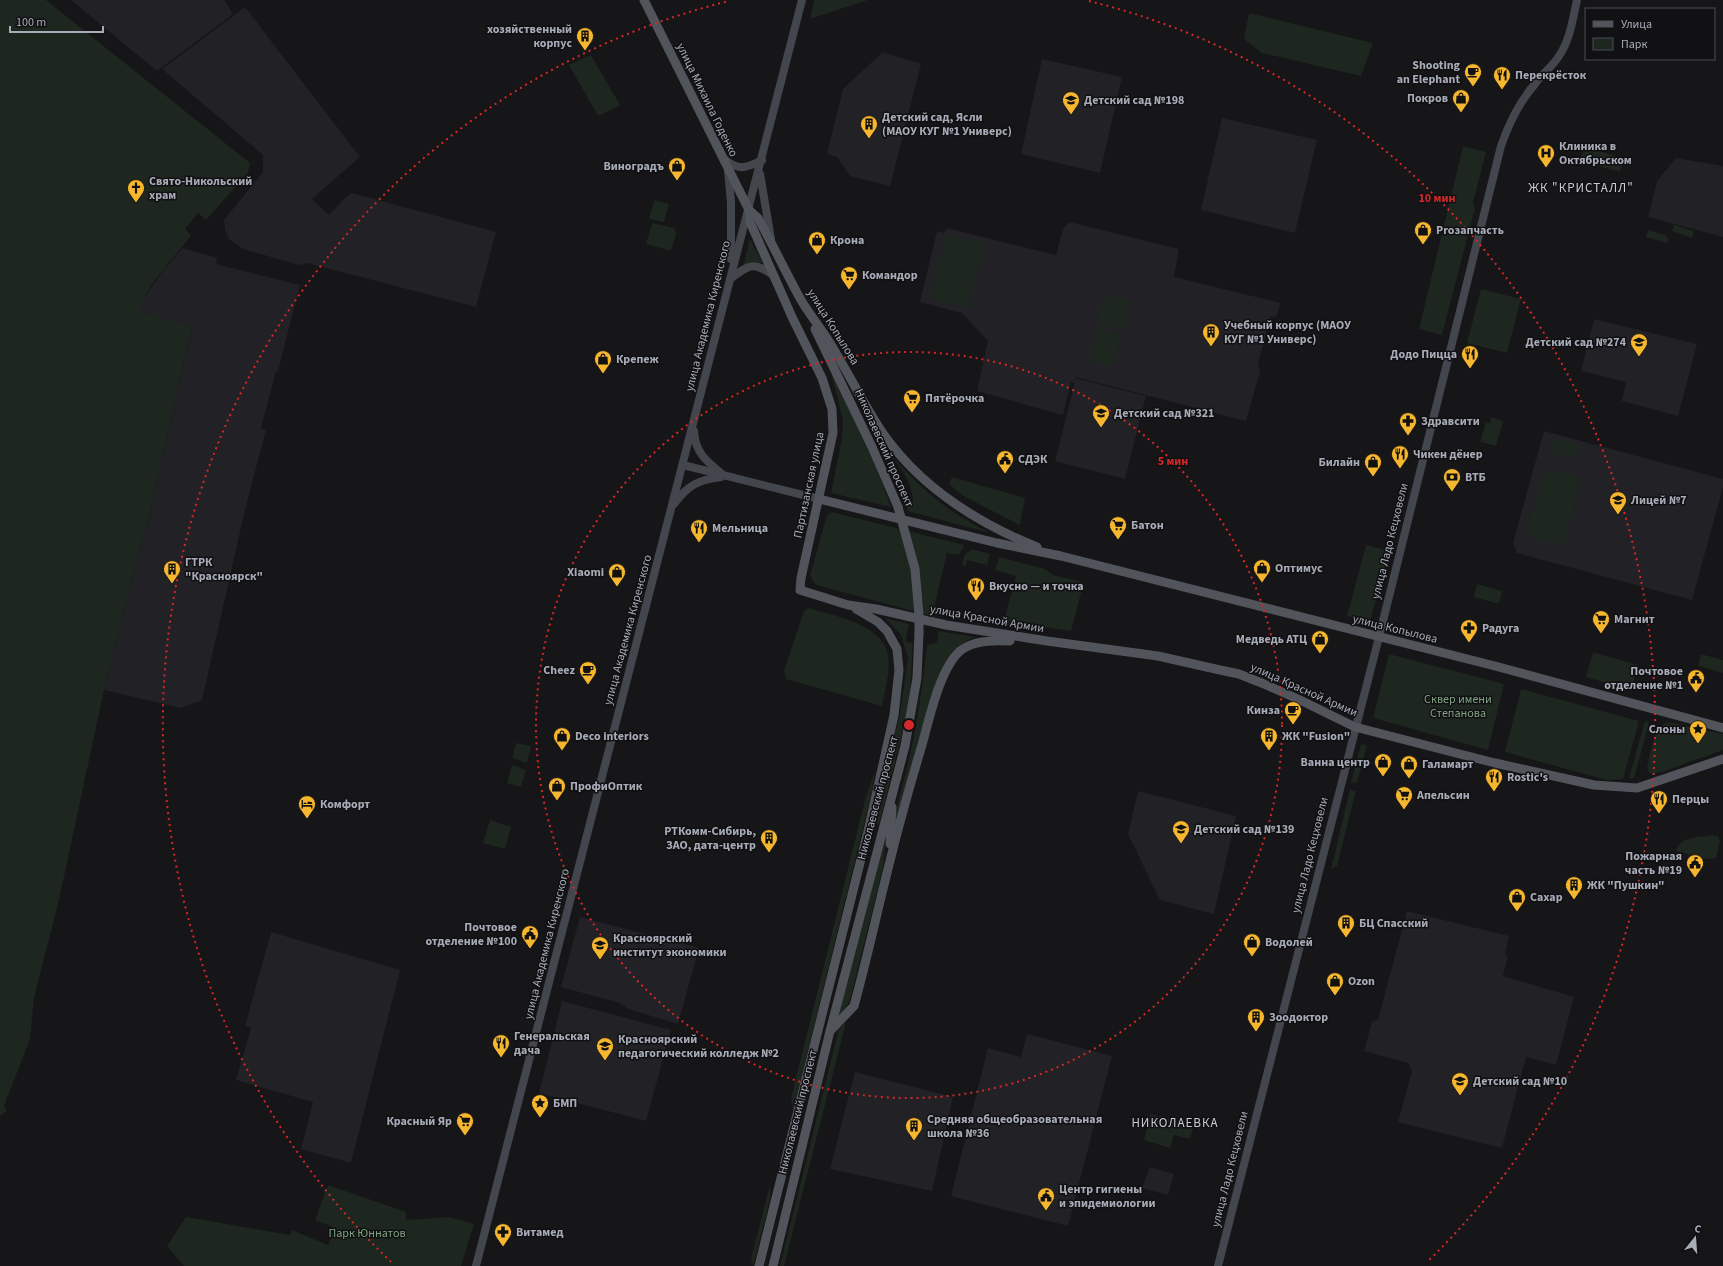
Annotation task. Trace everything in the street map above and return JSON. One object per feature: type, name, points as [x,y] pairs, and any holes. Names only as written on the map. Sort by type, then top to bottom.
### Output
[{"type":"main road","name":"улица Михаила Годенко","points":[[644,0],[748,210]]},
{"type":"main road","name":"улица Академика Киренского","points":[[476,1266],[802,0]]},
{"type":"main road","name":"улица Ладо Кецховели","points":[[1218,1266],[1379,637],[1501,146],[1508,126],[1517,108],[1530,89],[1559,56],[1568,38],[1577,0]]},
{"type":"main road","points":[[721,157],[728,163],[740,168],[749,167],[762,160]]},
{"type":"main road","points":[[759,169],[771,243]]},
{"type":"main road","points":[[728,170],[731,202],[732,251],[730,279]]},
{"type":"main road","name":"улица Копылова","points":[[748,210],[758,218],[802,301],[832,346],[882,432],[913,470],[928,484],[968,514],[996,529],[1061,556]]},
{"type":"main road","name":"Партизанская улица","points":[[748,210],[750,222],[822,378],[832,409],[833,433],[801,578],[800,590]]},
{"type":"main road","points":[[730,279],[746,268],[754,266],[761,267],[774,276]]},
{"type":"main road","name":"Николаевский проспект","points":[[772,1266],[830,1031],[905,746],[917,678],[919,633],[915,569],[898,508],[872,447],[802,301]]},
{"type":"main road","points":[[694,422],[694,440],[699,453],[707,462],[725,476]]},
{"type":"main road","name":"улица Копылова","points":[[683,465],[998,543],[1061,556],[1379,637],[1723,728]]},
{"type":"main road","points":[[672,506],[684,491],[693,484],[706,479],[725,476]]},
{"type":"main road","name":"улица Красной Армии","points":[[800,590],[848,605],[876,609],[946,626],[1047,642],[1158,656],[1239,674],[1300,700],[1355,727],[1495,763],[1594,786],[1637,788],[1723,759]]},
{"type":"main road","name":"Николаевский проспект","points":[[759,1266],[869,827],[894,715],[899,657],[893,640],[878,622],[848,605]]},
{"type":"main road","points":[[830,1031],[854,1006],[889,865],[937,692],[946,671],[960,651],[970,645],[995,640],[1047,642]]},
{"type":"main road","points":[[889,865],[893,794]]},
{"type":"shaded area","points":[[71,0],[224,0],[233,14],[157,71]]},
{"type":"shaded area","points":[[245,7],[360,157],[312,199],[329,215],[347,196],[352,193],[496,232],[476,307],[307,263],[299,265],[243,249],[229,239],[225,230],[224,220],[263,172],[263,155],[162,69]]},
{"type":"shaded area","points":[[883,52],[921,64],[890,186],[850,176],[837,157],[827,154],[843,89]]},
{"type":"shaded area","name":"Детский сад №198","points":[[1042,59],[1122,77],[1100,173],[1021,154]]},
{"type":"shaded area","points":[[1222,118],[1317,140],[1295,233],[1201,210]]},
{"type":"shaded area","points":[[1676,158],[1723,166],[1723,237],[1648,217],[1657,181]]},
{"type":"shaded area","points":[[1069,222],[1179,249],[1174,277],[1281,303],[1276,317],[1271,316],[1258,363],[1260,371],[1246,421],[1076,377],[1074,383],[1071,382],[1063,415],[977,391],[988,341],[962,313],[920,302],[937,231],[944,233],[946,228],[1056,255],[1063,229]]},
{"type":"shaded area","points":[[183,248],[217,258],[216,264],[300,285],[278,371],[276,371],[261,428],[266,430],[245,510],[202,700],[181,708],[104,690],[152,503],[192,326],[139,311],[141,302],[164,269]]},
{"type":"shaded area","name":"Детский сад №274","points":[[1594,319],[1697,344],[1678,416],[1622,401],[1626,382],[1581,371]]},
{"type":"shaded area","name":"Детский сад №321","points":[[1076,378],[1146,396],[1125,479],[1055,461]]},
{"type":"shaded area","name":"Лицей №7","points":[[1544,431],[1723,479],[1723,487],[1692,600],[1517,553],[1513,543]]},
{"type":"shaded area","name":"Детский сад №139","points":[[1138,791],[1236,816],[1214,914],[1160,900],[1128,834]]},
{"type":"shaded area","points":[[1407,911],[1509,936],[1505,955],[1508,956],[1503,976],[1574,997],[1556,1065],[1526,1057],[1502,1148],[1398,1122],[1412,1071],[1408,1063],[1364,1051],[1372,1021],[1378,1020]]},
{"type":"shaded area","points":[[580,917],[699,948],[678,1024],[628,1009],[620,1003],[561,987]]},
{"type":"shaded area","points":[[271,932],[400,970],[351,1163],[301,1149],[313,1102],[236,1080],[251,1028],[245,1026]]},
{"type":"shaded area","name":"Красноярский педагогический колледж №2","points":[[562,1001],[671,1030],[646,1121],[539,1093]]},
{"type":"shaded area","points":[[1027,1034],[1112,1056],[1068,1226],[951,1196],[988,1048],[1021,1057]]},
{"type":"shaded area","points":[[855,1072],[953,1097],[932,1191],[830,1169]]},
{"type":"shaded area","points":[[1150,1167],[1174,1174],[1168,1195],[1142,1188]]},
{"type":"green space","points":[[0,0],[46,0],[250,163],[248,173],[206,220],[198,213],[185,229],[191,235],[161,272],[142,302],[140,311],[192,326],[152,503],[104,690],[59,900],[34,998],[30,1039],[4,1106],[7,1111],[0,1116]]},
{"type":"green space","points":[[814,0],[868,0],[810,19]]},
{"type":"green space","points":[[1249,13],[1373,43],[1361,76],[1262,53],[1244,39]]},
{"type":"green space","points":[[591,55],[620,105],[598,116],[569,65]]},
{"type":"green space","points":[[1463,146],[1486,152],[1473,203],[1475,208],[1442,335],[1419,329]]},
{"type":"green space","points":[[1584,146],[1622,158],[1620,163],[1622,164],[1620,172],[1580,161]]},
{"type":"green space","points":[[654,200],[669,204],[664,222],[649,219]]},
{"type":"green space","points":[[652,223],[674,228],[676,234],[671,251],[646,244]]},
{"type":"green space","points":[[1674,225],[1694,231],[1692,238],[1672,231]]},
{"type":"green space","points":[[1648,230],[1666,235],[1666,237],[1669,238],[1667,243],[1646,237]]},
{"type":"green space","points":[[950,234],[980,242],[984,246],[969,305],[965,308],[935,300],[931,296],[946,237]]},
{"type":"green space","points":[[750,239],[763,263],[751,262],[743,266]]},
{"type":"green space","points":[[1481,289],[1521,299],[1507,353],[1467,343]]},
{"type":"green space","points":[[1104,294],[1130,301],[1123,330],[1097,323]]},
{"type":"green space","points":[[1098,329],[1120,334],[1113,367],[1089,360]]},
{"type":"green space","points":[[831,373],[864,439],[891,507],[831,493],[842,439],[843,420]]},
{"type":"green space","points":[[1491,417],[1503,421],[1496,446],[1480,442],[1486,422],[1490,423]]},
{"type":"green space","points":[[1554,437],[1580,444],[1575,460],[1550,452]]},
{"type":"green space","points":[[892,456],[914,480],[937,500],[961,517],[990,533],[908,511],[906,506],[913,501],[911,488],[903,472]]},
{"type":"green space","points":[[1549,469],[1576,476],[1579,484],[1566,540],[1559,546],[1529,537],[1526,532],[1544,473]]},
{"type":"green space","points":[[952,477],[1025,498],[1020,525],[963,496],[949,484]]},
{"type":"green space","points":[[832,512],[964,545],[959,555],[947,553],[933,612],[928,615],[816,585],[810,576],[827,515]]},
{"type":"green space","points":[[1366,545],[1389,551],[1370,622],[1347,616]]},
{"type":"green space","points":[[973,549],[990,554],[987,565],[967,560],[965,567],[962,564],[965,554]]},
{"type":"green space","points":[[999,557],[1045,569],[1053,575],[1082,582],[1083,585],[1071,631],[1037,626],[1036,630],[991,624],[1005,617],[1016,576],[995,570]]},
{"type":"green space","points":[[1477,584],[1502,591],[1499,604],[1474,597]]},
{"type":"green space","points":[[808,608],[852,621],[873,632],[880,639],[886,648],[889,661],[888,677],[882,706],[786,679],[784,671],[804,611]]},
{"type":"green space","points":[[885,618],[909,624],[906,641],[913,644],[909,706],[879,824],[874,823],[900,713],[908,658],[901,635]]},
{"type":"green space","points":[[938,631],[976,637],[961,644],[951,653],[937,680],[894,829],[898,803],[915,731],[927,645],[937,643]]},
{"type":"green space","points":[[1593,652],[1638,665],[1631,690],[1586,677]]},
{"type":"green space","name":"Сквер имени Степанова","points":[[1389,654],[1504,684],[1488,750],[1373,718]]},
{"type":"green space","points":[[1701,654],[1723,660],[1723,673],[1698,666]]},
{"type":"green space","points":[[1521,689],[1639,721],[1623,779],[1606,780],[1505,752]]},
{"type":"green space","points":[[1645,721],[1649,723],[1634,778],[1629,778]]},
{"type":"green space","points":[[1668,722],[1723,734],[1723,750],[1662,772],[1651,774],[1647,768],[1653,741],[1659,729]]},
{"type":"green space","points":[[516,743],[531,746],[527,763],[512,758]]},
{"type":"green space","points":[[1361,744],[1367,745],[1357,783],[1351,782]]},
{"type":"green space","points":[[512,765],[526,770],[521,787],[507,783]]},
{"type":"green space","points":[[875,770],[872,792],[793,1111],[791,1098],[865,800]]},
{"type":"green space","points":[[1350,789],[1356,791],[1337,866],[1331,869]]},
{"type":"green space","points":[[490,820],[511,827],[505,849],[483,843]]},
{"type":"green space","points":[[886,835],[883,868],[850,1000],[845,1011],[838,1016]]},
{"type":"green space","points":[[1713,835],[1718,836],[1720,842],[1716,858],[1706,859],[1676,851],[1681,842],[1691,838]]},
{"type":"green space","points":[[846,1022],[784,1266],[780,1266],[839,1028]]},
{"type":"green space","points":[[1150,1114],[1194,1125],[1190,1139],[1174,1135],[1170,1148],[1144,1140]]},
{"type":"green space","name":"Парк Юннатов","points":[[328,1185],[406,1212],[406,1220],[449,1217],[474,1224],[461,1266],[184,1266],[167,1246],[186,1217],[290,1235],[292,1230],[328,1245],[335,1228],[315,1220]]},
{"type":"green space","points":[[770,1185],[770,1199],[753,1266],[751,1259]]},
{"type":"place","name":"хозяйственный корпус","points":[[585,51]]},
{"type":"place","name":"Shooting an Elephant","points":[[1473,87]]},
{"type":"place","name":"Перекрёсток","points":[[1502,90]]},
{"type":"place","name":"Покров","points":[[1461,113]]},
{"type":"place","name":"Детский сад №198","points":[[1071,115]]},
{"type":"place","name":"Детский сад, Ясли (МАОУ КУГ №1 Универс)","points":[[869,139]]},
{"type":"place","name":"Клиника в Октябрьском","points":[[1546,168]]},
{"type":"place","name":"Виноградъ","points":[[677,181]]},
{"type":"place","name":"Свято-Никольский храм","points":[[136,203]]},
{"type":"place","name":"Proзапчасть","points":[[1423,245]]},
{"type":"place","name":"Крона","points":[[817,255]]},
{"type":"place","name":"Командор","points":[[849,290]]},
{"type":"place","name":"Учебный корпус (МАОУ КУГ №1 Универс)","points":[[1211,347]]},
{"type":"place","name":"Детский сад №274","points":[[1639,357]]},
{"type":"place","name":"Додо Пицца","points":[[1470,369]]},
{"type":"place","name":"Крепеж","points":[[603,374]]},
{"type":"place","name":"Пятёрочка","points":[[912,413]]},
{"type":"place","name":"Детский сад №321","points":[[1101,428]]},
{"type":"place","name":"Здравсити","points":[[1408,436]]},
{"type":"place","name":"Чикен дёнер","points":[[1400,469]]},
{"type":"place","name":"СДЭК","points":[[1005,474]]},
{"type":"place","name":"Билайн","points":[[1373,477]]},
{"type":"place","name":"ВТБ","points":[[1452,492]]},
{"type":"place","name":"Лицей №7","points":[[1618,515]]},
{"type":"place","name":"Батон","points":[[1118,540]]},
{"type":"place","name":"Мельница","points":[[699,543]]},
{"type":"place","name":"Оптимус","points":[[1262,583]]},
{"type":"place","name":"ГТРК \"Красноярск\"","points":[[172,584]]},
{"type":"place","name":"Xiaomi","points":[[617,587]]},
{"type":"place","name":"Вкусно — и точка","points":[[976,601]]},
{"type":"place","name":"Магнит","points":[[1601,634]]},
{"type":"place","name":"Радуга","points":[[1469,643]]},
{"type":"place","name":"Медведь АТЦ","points":[[1320,654]]},
{"type":"place","name":"Cheez","points":[[588,685]]},
{"type":"place","name":"Почтовое отделение №1","points":[[1696,693]]},
{"type":"place","name":"Кинза","points":[[1293,725]]},
{"type":"place","name":"Слоны","points":[[1698,744]]},
{"type":"place","name":"Deco interiors","points":[[562,751]]},
{"type":"place","name":"ЖК \"Fusion\"","points":[[1269,751]]},
{"type":"place","name":"Ванна центр","points":[[1383,777]]},
{"type":"place","name":"Галамарт","points":[[1409,779]]},
{"type":"place","name":"Rostic's","points":[[1494,792]]},
{"type":"place","name":"ПрофиОптик","points":[[557,801]]},
{"type":"place","name":"Апельсин","points":[[1404,810]]},
{"type":"place","name":"Перцы","points":[[1659,814]]},
{"type":"place","name":"Комфорт","points":[[307,819]]},
{"type":"place","name":"Детский сад №139","points":[[1181,844]]},
{"type":"place","name":"РТКомм-Сибирь, ЗАО, дата-центр","points":[[769,853]]},
{"type":"place","name":"Пожарная часть №19","points":[[1695,878]]},
{"type":"place","name":"ЖК \"Пушкин\"","points":[[1574,900]]},
{"type":"place","name":"Сахар","points":[[1517,912]]},
{"type":"place","name":"БЦ Спасский","points":[[1346,938]]},
{"type":"place","name":"Почтовое отделение №100","points":[[530,949]]},
{"type":"place","name":"Водолей","points":[[1252,957]]},
{"type":"place","name":"Красноярский институт экономики","points":[[600,960]]},
{"type":"place","name":"Ozon","points":[[1335,996]]},
{"type":"place","name":"Зоодоктор","points":[[1256,1032]]},
{"type":"place","name":"Генеральская дача","points":[[501,1058]]},
{"type":"place","name":"Красноярский педагогический колледж №2","points":[[605,1061]]},
{"type":"place","name":"Детский сад №10","points":[[1460,1096]]},
{"type":"place","name":"БМП","points":[[540,1118]]},
{"type":"place","name":"Красный Яр","points":[[465,1136]]},
{"type":"place","name":"Средняя общеобразовательная школа №36","points":[[914,1141]]},
{"type":"place","name":"Центр гигиены и эпидемиологии","points":[[1046,1211]]},
{"type":"place","name":"Витамед","points":[[503,1247]]},
{"type":"district","name":"ЖК \"КРИСТАЛЛ\"","points":[[1581,188]]},
{"type":"district","name":"НИКОЛАЕВКА","points":[[1175,1123]]}]
